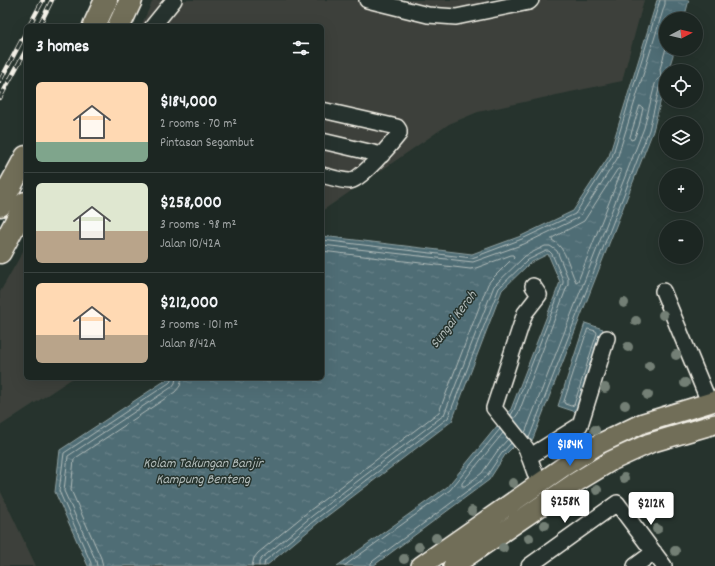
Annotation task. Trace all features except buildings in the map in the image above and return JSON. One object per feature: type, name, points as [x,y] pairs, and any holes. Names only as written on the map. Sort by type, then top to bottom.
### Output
[{"type":"highway","points":[[95,24],[106,0]]},
{"type":"highway","points":[[120,24],[131,0]]},
{"type":"highway","points":[[0,206],[24,161]]},
{"type":"highway","points":[[0,252],[24,207]]},
{"type":"main road","points":[[421,566],[563,467],[599,444],[643,423],[712,402]]},
{"type":"main road","points":[[453,566],[573,484],[611,461],[650,444],[715,424]]},
{"type":"street","points":[[155,24],[174,0]]},
{"type":"street","points":[[367,0],[428,16],[456,17],[529,2],[531,0]]},
{"type":"street","points":[[324,110],[397,127],[400,130],[399,134],[382,155],[356,179],[350,181],[324,175]]},
{"type":"street","points":[[324,141],[382,155]]},
{"type":"street","points":[[0,265],[22,234]]},
{"type":"street","points":[[533,286],[539,295],[525,313],[494,408],[528,453],[539,484]]},
{"type":"street","points":[[663,291],[712,402]]},
{"type":"street","points":[[528,453],[580,425],[607,338]]},
{"type":"street","points":[[528,566],[617,503],[664,566]]},
{"type":"street","points":[[635,566],[654,552]]},
{"type":"shaded area","points":[[153,0],[644,0],[622,81],[478,112],[449,124],[324,210],[324,24],[142,24]]},
{"type":"shaded area","points":[[24,250],[24,380],[70,380],[0,426],[0,292]]},
{"type":"shaded area","points":[[0,490],[36,566],[0,566]]},
{"type":"water","name":"Kolam Takungan Banjir Kampung Benteng","points":[[657,0],[689,0],[686,12],[659,12],[659,56],[673,56],[670,64],[659,64],[659,107],[653,131],[532,441],[515,445],[505,455],[489,480],[373,566],[337,566],[447,487],[511,409],[560,282],[548,254],[530,263],[502,290],[452,421],[318,523],[266,566],[88,566],[55,492],[60,450],[166,380],[324,380],[324,236],[472,254],[521,236],[573,211],[609,156]]},
{"type":"water","points":[[585,323],[603,329],[576,412],[558,406]]},
{"type":"railway","points":[[30,24],[43,0]]},
{"type":"railway","points":[[40,24],[52,0]]},
{"type":"railway","points":[[0,81],[24,36]]},
{"type":"railway","points":[[0,98],[24,54]]},
{"type":"water label","name":"Sungai Keroh","points":[[454,320]]}]
